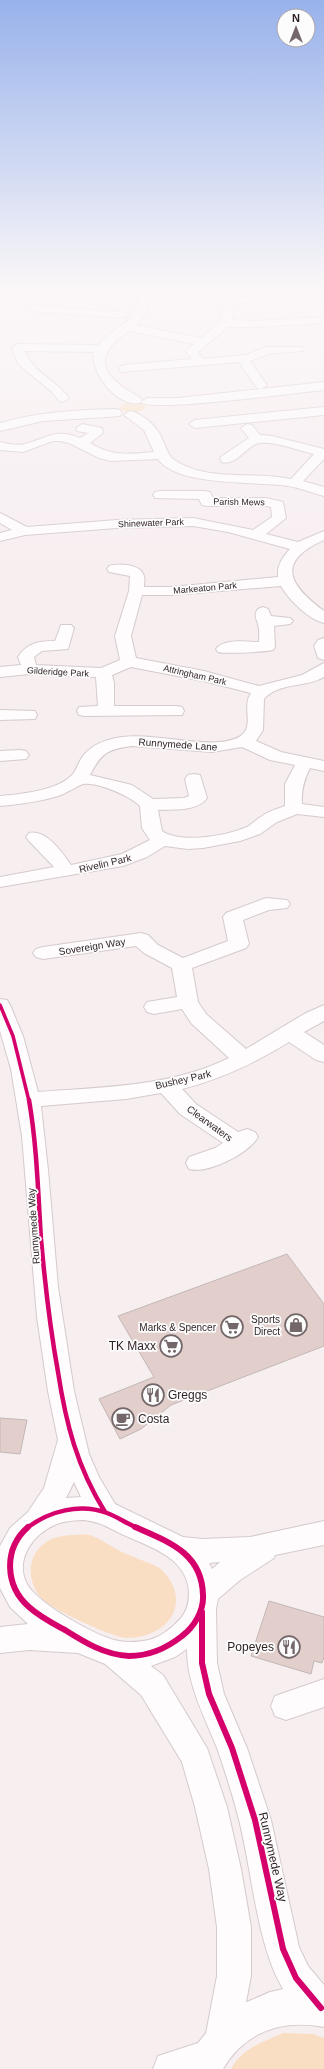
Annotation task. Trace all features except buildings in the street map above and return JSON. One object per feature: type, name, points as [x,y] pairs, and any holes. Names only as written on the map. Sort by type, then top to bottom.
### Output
[{"type":"highway","points":[[170,2069],[211,2055],[244,2022],[268,2011],[294,2006],[322,2009]]},
{"type":"street","points":[[48,383],[56,389],[62,398]]},
{"type":"street","points":[[111,383],[117,395],[115,408]]},
{"type":"street","points":[[192,394],[292,383]]},
{"type":"street","points":[[115,408],[130,415],[178,402],[324,386]]},
{"type":"street","points":[[114,387],[145,410],[160,446],[161,455],[167,463],[190,472],[296,482],[324,492]]},
{"type":"street","points":[[0,427],[11,419],[90,413],[115,408],[145,410]]},
{"type":"street","points":[[195,424],[324,412]]},
{"type":"street","points":[[242,420],[256,439]]},
{"type":"street","points":[[81,443],[97,433],[96,431],[82,428]]},
{"type":"street","points":[[0,446],[10,448],[30,447],[46,439],[59,437],[81,443],[94,452],[111,457],[161,455]]},
{"type":"street","points":[[245,460],[224,459],[256,439],[272,440],[324,453]]},
{"type":"street","points":[[296,482],[307,472],[316,459],[324,453]]},
{"type":"street","points":[[101,470],[100,465],[111,457]]},
{"type":"street","name":"Parish Mews","points":[[160,496],[205,495],[207,502]]},
{"type":"street","name":"Parish Mews","points":[[193,522],[196,514],[207,502],[266,502],[278,504],[279,518],[256,534]]},
{"type":"street","points":[[0,517],[25,531]]},
{"type":"street","name":"Shinewater Park","points":[[0,537],[25,531],[117,524],[193,522],[218,525],[300,547]]},
{"type":"street","points":[[324,535],[300,547],[285,565],[284,573],[285,581],[292,592],[324,618]]},
{"type":"street","points":[[102,673],[129,662],[124,647],[124,636],[134,596],[137,576],[129,570],[114,569]]},
{"type":"street","name":"Markeaton Park","points":[[134,596],[171,591],[285,581]]},
{"type":"street","points":[[204,676],[220,654],[230,647],[268,648],[264,616],[285,621]]},
{"type":"street","points":[[30,669],[26,657],[28,652],[37,646],[62,646],[66,628]]},
{"type":"street","points":[[324,643],[322,646],[324,666],[312,677],[283,682],[261,691],[255,699],[256,724],[254,733],[244,742],[276,756],[324,766]]},
{"type":"street","name":"Attringham Park","points":[[129,662],[204,676],[261,691]]},
{"type":"street","name":"Gilderidge Park","points":[[0,672],[30,669],[102,673],[106,682],[106,711]]},
{"type":"street","points":[[85,711],[176,711]]},
{"type":"street","points":[[0,715],[30,716]]},
{"type":"street","name":"Runnymede Lane","points":[[2,801],[60,790],[79,778],[91,756],[100,749],[118,742],[142,741],[223,747],[244,742]]},
{"type":"street","points":[[0,756],[20,756]]},
{"type":"street","points":[[294,808],[292,789],[305,763]]},
{"type":"street","points":[[79,778],[114,785],[133,791],[149,805],[188,803],[198,798],[194,779]]},
{"type":"street","points":[[149,805],[149,822],[155,835],[162,840],[199,842],[237,837],[253,830],[271,818],[294,808],[324,812]]},
{"type":"street","name":"Rivelin Park","points":[[35,837],[58,860],[66,871],[99,866],[141,855],[162,840]]},
{"type":"street","points":[[0,882],[66,871]]},
{"type":"street","points":[[244,1059],[198,1018],[188,1002],[181,965],[215,954],[239,944],[235,932],[233,917],[271,899]]},
{"type":"street","name":"Sovereign Way","points":[[43,953],[146,932],[151,949],[181,965]]},
{"type":"street","points":[[154,1007],[188,1002]]},
{"type":"street","name":"Runnymede Way","points":[[0,1005],[20,1059],[28,1100],[38,1166],[44,1272],[53,1347],[71,1441],[84,1477],[105,1512]]},
{"type":"street","name":"Bushey Park","points":[[28,1100],[123,1092],[166,1085],[220,1070],[244,1059],[324,1012]]},
{"type":"street","points":[[289,1032],[324,1055]]},
{"type":"street","name":"Clearwaters","points":[[166,1085],[188,1109],[220,1129],[243,1140],[222,1154],[197,1163]]},
{"type":"street","name":"Runnymede Way","points":[[38,1520],[62,1481],[68,1461],[71,1441]]},
{"type":"street","points":[[211,2055],[234,1976],[234,1927],[225,1869],[211,1807],[196,1758],[179,1727],[152,1685],[116,1655],[82,1640],[37,1614],[5,1583],[9,1558],[14,1544],[24,1530],[38,1520],[52,1513],[67,1509],[84,1508],[105,1512],[180,1549],[225,1551],[273,1545],[295,1538],[324,1533]]},
{"type":"street","points":[[116,1655],[134,1656],[152,1653],[169,1646],[183,1637],[194,1624],[203,1602],[230,1571],[273,1545]]},
{"type":"street","name":"Runnymede Way","points":[[180,1549],[198,1570],[203,1602],[202,1663],[210,1694],[232,1748],[255,1820],[283,1950],[296,1978],[322,2009]]},
{"type":"street","points":[[0,1640],[29,1637],[82,1640]]},
{"type":"street","points":[[286,1706],[324,1693]]},
{"type":"shaded area","points":[[133,402],[144,404],[146,408],[133,413],[120,409],[122,404]]},
{"type":"shaded area","points":[[71,1535],[92,1536],[122,1552],[155,1565],[162,1570],[171,1582],[176,1595],[176,1606],[172,1616],[164,1625],[154,1632],[127,1638],[109,1633],[83,1622],[48,1604],[37,1593],[31,1578],[34,1555],[39,1548],[51,1539]]},
{"type":"shaded area","points":[[283,2033],[313,2034],[324,2038],[324,2069],[231,2069],[241,2056],[254,2046]]},
{"type":"cycle path","points":[[0,1005],[13,1036],[29,1102],[34,1136],[44,1272],[49,1317],[61,1391],[72,1440],[81,1468],[95,1497],[105,1512]]},
{"type":"cycle path","points":[[84,1508],[115,1516],[177,1548],[195,1564],[203,1585],[204,1599],[201,1612],[195,1623],[176,1641],[152,1652],[129,1656],[119,1655],[100,1649],[43,1618],[20,1598],[14,1588],[9,1568],[10,1557],[20,1536],[33,1523],[49,1515],[66,1510],[84,1508]]},
{"type":"cycle path","points":[[202,1612],[202,1663],[209,1694],[232,1748],[255,1820],[283,1949],[296,1978],[321,2008]]},
{"type":"place","name":"Sports Direct","points":[[296,1325]]},
{"type":"place","name":"Marks & Spencer","points":[[232,1327]]},
{"type":"place","name":"TK Maxx","points":[[171,1346]]},
{"type":"place","name":"Greggs","points":[[153,1395]]},
{"type":"place","name":"Costa","points":[[123,1419]]},
{"type":"place","name":"Popeyes","points":[[289,1647]]}]
